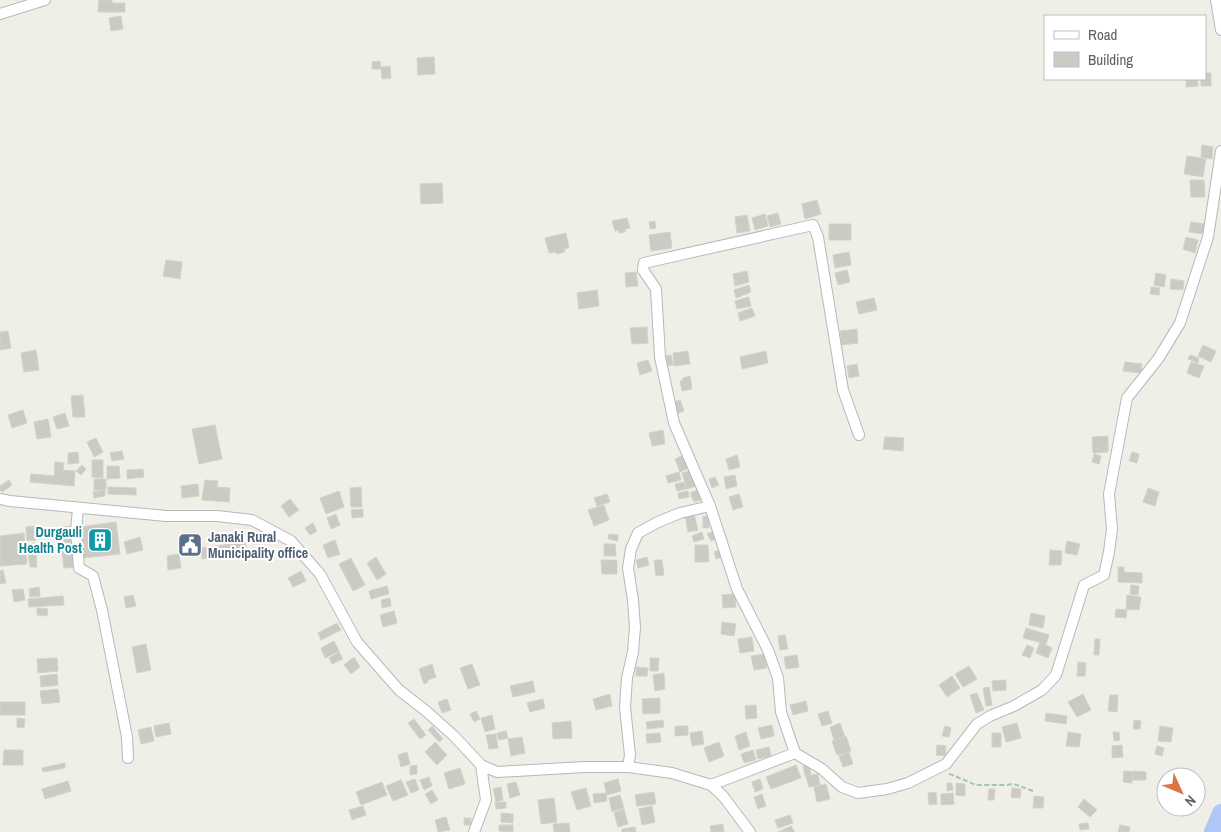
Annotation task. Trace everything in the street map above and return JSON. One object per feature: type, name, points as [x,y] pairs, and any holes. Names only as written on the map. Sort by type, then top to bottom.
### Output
[{"type":"street","points":[[0,14],[45,0]]},
{"type":"street","points":[[1216,0],[1221,30]]},
{"type":"street","points":[[858,435],[843,390],[818,237],[813,225],[644,262],[643,270],[656,289],[660,357],[674,423],[710,506],[738,589],[768,650],[778,678],[781,712],[795,753],[822,769],[842,787],[858,793],[887,789],[908,783],[946,764],[977,724],[1024,701],[1042,690],[1056,676],[1084,585],[1104,575],[1112,529],[1109,494],[1127,398],[1158,359],[1180,323],[1208,238],[1221,151]]},
{"type":"street","points":[[0,499],[166,516],[217,516],[252,520],[290,541],[320,574],[357,642],[399,690],[426,710],[481,765],[497,772],[585,767],[628,767],[672,773],[711,785],[723,796],[750,832]]},
{"type":"street","points":[[628,767],[630,755],[625,707],[627,678],[633,652],[635,627],[628,568],[632,550],[638,533],[680,513],[710,506]]},
{"type":"street","points":[[78,508],[76,531],[79,568],[93,576],[102,610],[127,737],[128,758]]},
{"type":"street","points":[[711,785],[795,753]]},
{"type":"street","points":[[474,832],[486,800],[481,765]]},
{"type":"path","points":[[946,764],[950,774],[976,784],[1014,784],[1033,792]]},
{"type":"building","points":[[99,0],[125,3],[125,12],[98,12]]},
{"type":"building","points":[[121,16],[123,29],[111,31],[109,18]]},
{"type":"building","points":[[434,57],[435,74],[418,75],[417,58]]},
{"type":"building","points":[[380,61],[381,69],[372,69],[372,62]]},
{"type":"building","points":[[390,66],[391,78],[382,79],[381,67]]},
{"type":"building","points":[[1206,73],[1211,73],[1211,86],[1201,86],[1201,80],[1206,80]]},
{"type":"building","points":[[1186,80],[1198,80],[1198,86],[1186,87]]},
{"type":"building","points":[[1202,145],[1213,147],[1212,159],[1201,157]]},
{"type":"building","points":[[1187,156],[1206,159],[1203,177],[1184,174]]},
{"type":"building","points":[[1190,180],[1204,180],[1205,197],[1191,197]]},
{"type":"building","points":[[442,183],[443,203],[421,204],[420,184]]},
{"type":"building","points":[[817,200],[821,214],[805,219],[802,204]]},
{"type":"building","points":[[778,213],[781,224],[770,227],[767,216]]},
{"type":"building","points":[[765,214],[768,226],[755,230],[752,218]]},
{"type":"building","points":[[747,215],[750,231],[737,233],[735,217]]},
{"type":"building","points":[[627,218],[630,228],[625,229],[625,232],[619,233],[618,230],[615,231],[612,221]]},
{"type":"building","points":[[655,221],[656,228],[650,229],[649,222]]},
{"type":"building","points":[[1191,222],[1205,224],[1204,234],[1189,232]]},
{"type":"building","points":[[829,224],[851,224],[851,240],[829,240]]},
{"type":"building","points":[[670,232],[672,248],[651,251],[649,235]]},
{"type":"building","points":[[566,233],[569,248],[564,249],[565,252],[557,254],[556,252],[549,253],[545,238]]},
{"type":"building","points":[[1186,237],[1198,240],[1195,253],[1183,249]]},
{"type":"building","points":[[849,252],[851,265],[835,268],[833,255]]},
{"type":"building","points":[[166,260],[182,262],[180,279],[163,276]]},
{"type":"building","points":[[847,270],[850,282],[838,285],[835,273]]},
{"type":"building","points":[[747,271],[749,282],[735,286],[733,274]]},
{"type":"building","points":[[636,272],[638,286],[626,287],[625,273]]},
{"type":"building","points":[[1156,273],[1166,275],[1164,287],[1154,285]]},
{"type":"building","points":[[1171,279],[1184,281],[1183,290],[1170,289]]},
{"type":"building","points":[[749,285],[751,292],[736,298],[734,290]]},
{"type":"building","points":[[1151,287],[1160,288],[1159,295],[1150,294]]},
{"type":"building","points":[[597,290],[599,306],[579,309],[577,293]]},
{"type":"building","points":[[749,297],[751,306],[737,309],[735,301]]},
{"type":"building","points":[[874,298],[877,310],[859,314],[856,302]]},
{"type":"building","points":[[752,308],[755,316],[740,321],[738,313]]},
{"type":"building","points":[[647,327],[648,343],[632,344],[630,328]]},
{"type":"building","points":[[857,329],[858,343],[842,345],[840,331]]},
{"type":"building","points":[[8,331],[11,348],[0,350],[0,332]]},
{"type":"building","points":[[1203,345],[1216,351],[1211,362],[1198,356]]},
{"type":"building","points":[[36,350],[39,370],[24,372],[21,353]]},
{"type":"building","points":[[688,351],[690,364],[674,366],[673,353]]},
{"type":"building","points":[[766,351],[768,363],[742,369],[740,357]]},
{"type":"building","points":[[671,355],[673,365],[664,367],[662,357]]},
{"type":"building","points":[[1190,355],[1199,358],[1198,363],[1188,359]]},
{"type":"building","points":[[648,360],[652,371],[640,375],[637,363]]},
{"type":"building","points":[[1125,362],[1142,364],[1141,373],[1123,371]]},
{"type":"building","points":[[1191,362],[1204,366],[1199,378],[1187,373]]},
{"type":"building","points":[[857,364],[859,376],[849,378],[847,366]]},
{"type":"building","points":[[690,376],[692,389],[682,391],[680,381]]},
{"type":"building","points":[[83,395],[85,417],[73,417],[71,396]]},
{"type":"building","points":[[680,400],[684,411],[676,414],[672,403]]},
{"type":"building","points":[[23,410],[27,423],[12,428],[8,415]]},
{"type":"building","points":[[65,413],[69,426],[57,429],[53,417]]},
{"type":"building","points":[[48,419],[51,437],[37,439],[34,422]]},
{"type":"building","points":[[215,425],[222,459],[199,464],[192,429]]},
{"type":"building","points":[[663,430],[665,444],[652,446],[649,433]]},
{"type":"building","points":[[1108,436],[1108,452],[1093,453],[1092,437]]},
{"type":"building","points":[[885,437],[904,438],[903,451],[883,449]]},
{"type":"building","points":[[96,438],[103,452],[94,457],[87,442]]},
{"type":"building","points":[[122,451],[124,459],[112,461],[110,453]]},
{"type":"building","points":[[78,452],[79,463],[68,464],[68,453]]},
{"type":"building","points":[[1132,452],[1139,454],[1137,463],[1129,461]]},
{"type":"building","points":[[1094,454],[1101,456],[1099,464],[1092,462]]},
{"type":"building","points":[[683,455],[689,468],[680,472],[675,459]]},
{"type":"building","points":[[737,455],[740,467],[729,470],[726,459]]},
{"type":"building","points":[[92,460],[103,460],[103,478],[92,477]]},
{"type":"building","points":[[55,462],[64,463],[63,470],[75,471],[74,486],[30,482],[31,474],[54,476]]},
{"type":"building","points":[[82,465],[86,469],[81,475],[76,471]]},
{"type":"building","points":[[107,466],[119,466],[120,478],[107,479]]},
{"type":"building","points":[[143,469],[144,477],[127,479],[127,470]]},
{"type":"building","points":[[692,470],[697,486],[687,489],[682,473]]},
{"type":"building","points":[[679,472],[681,480],[668,483],[666,476]]},
{"type":"building","points":[[735,475],[737,486],[726,489],[724,477]]},
{"type":"building","points":[[715,477],[719,485],[712,488],[709,479]]},
{"type":"building","points":[[94,479],[106,479],[106,490],[94,490]]},
{"type":"building","points":[[9,480],[12,485],[2,492],[0,486]]},
{"type":"building","points":[[205,480],[218,481],[217,487],[230,488],[229,502],[202,500]]},
{"type":"building","points":[[685,482],[686,489],[677,491],[675,484]]},
{"type":"building","points":[[198,484],[199,496],[182,498],[181,486]]},
{"type":"building","points":[[108,487],[136,488],[136,495],[108,494]]},
{"type":"building","points":[[361,487],[362,507],[351,507],[350,488]]},
{"type":"building","points":[[1148,488],[1159,492],[1155,506],[1143,502]]},
{"type":"building","points":[[105,490],[105,496],[94,498],[93,492]]},
{"type":"building","points":[[697,490],[701,500],[694,502],[690,493]]},
{"type":"building","points":[[339,491],[344,507],[326,514],[320,498]]},
{"type":"building","points":[[688,491],[689,497],[679,499],[678,493]]},
{"type":"building","points":[[607,494],[610,502],[597,506],[594,498]]},
{"type":"building","points":[[739,494],[743,507],[733,510],[729,497]]},
{"type":"building","points":[[290,499],[299,510],[289,517],[281,506]]},
{"type":"building","points":[[604,505],[609,520],[594,526],[588,510]]},
{"type":"building","points":[[363,509],[363,517],[352,518],[351,510]]},
{"type":"building","points":[[336,514],[340,525],[331,529],[327,518]]},
{"type":"building","points":[[694,514],[698,530],[688,532],[685,516]]},
{"type":"building","points":[[703,516],[709,516],[709,528],[703,528]]},
{"type":"building","name":"Durgauli Health Post","points":[[116,522],[120,554],[83,558],[79,527]]},
{"type":"building","points":[[313,523],[317,531],[310,535],[305,528]]},
{"type":"building","points":[[35,526],[36,540],[27,541],[26,527]]},
{"type":"building","points":[[72,526],[77,567],[64,568],[59,527]]},
{"type":"building","points":[[714,531],[718,538],[711,541],[707,534]]},
{"type":"building","points":[[702,532],[704,539],[694,542],[692,536]]},
{"type":"building","points":[[24,533],[27,564],[0,566],[0,536]]},
{"type":"building","points":[[609,534],[618,535],[618,541],[608,539]]},
{"type":"building","points":[[140,537],[143,550],[127,554],[124,542]]},
{"type":"building","points":[[335,540],[340,554],[328,558],[323,545]]},
{"type":"building","points":[[1067,541],[1080,544],[1077,555],[1065,553]]},
{"type":"building","points":[[245,542],[247,553],[202,559],[201,548]]},
{"type":"building","points":[[35,543],[37,567],[30,567],[27,544]]},
{"type":"building","points":[[604,544],[615,544],[616,556],[604,556]]},
{"type":"building","points":[[695,545],[708,545],[709,562],[695,562]]},
{"type":"building","points":[[719,550],[722,557],[716,559],[714,552]]},
{"type":"building","points":[[1050,550],[1062,551],[1061,565],[1049,565]]},
{"type":"building","points":[[179,554],[181,568],[168,570],[167,556]]},
{"type":"building","points":[[376,557],[386,574],[377,580],[367,563]]},
{"type":"building","points":[[647,557],[649,565],[638,568],[636,560]]},
{"type":"building","points":[[351,558],[365,585],[353,591],[339,564]]},
{"type":"building","points":[[601,560],[617,560],[617,574],[602,574]]},
{"type":"building","points":[[654,560],[662,560],[664,575],[656,576]]},
{"type":"building","points":[[1118,567],[1124,567],[1124,572],[1142,573],[1142,583],[1118,582]]},
{"type":"building","points":[[3,570],[6,583],[0,584],[0,571]]},
{"type":"building","points":[[301,571],[306,581],[293,587],[288,578]]},
{"type":"building","points":[[1131,585],[1139,586],[1138,595],[1130,594]]},
{"type":"building","points":[[387,586],[389,594],[371,599],[369,591]]},
{"type":"building","points":[[39,587],[40,596],[30,597],[29,589]]},
{"type":"building","points":[[23,589],[25,600],[14,602],[12,590]]},
{"type":"building","points":[[735,594],[736,607],[723,608],[722,595]]},
{"type":"building","points":[[133,595],[136,606],[126,608],[124,597]]},
{"type":"building","points":[[1127,595],[1141,597],[1139,610],[1126,609]]},
{"type":"building","points":[[63,596],[64,605],[29,607],[28,599]]},
{"type":"building","points":[[390,598],[391,606],[382,608],[381,600]]},
{"type":"building","points":[[37,608],[48,609],[47,616],[37,615]]},
{"type":"building","points":[[1116,609],[1127,610],[1126,618],[1115,617]]},
{"type":"building","points":[[394,611],[397,623],[383,627],[380,615]]},
{"type":"building","points":[[1031,613],[1045,616],[1043,628],[1029,625]]},
{"type":"building","points":[[722,622],[736,624],[734,636],[721,634]]},
{"type":"building","points":[[337,623],[341,630],[321,640],[318,633]]},
{"type":"building","points":[[1026,628],[1049,635],[1046,644],[1023,638]]},
{"type":"building","points":[[785,635],[788,649],[780,650],[778,636]]},
{"type":"building","points":[[752,637],[754,651],[740,653],[738,639]]},
{"type":"building","points":[[1095,639],[1100,639],[1099,655],[1094,655]]},
{"type":"building","points":[[334,641],[339,651],[325,658],[321,648]]},
{"type":"building","points":[[1040,642],[1052,648],[1048,658],[1036,653]]},
{"type":"building","points":[[146,644],[151,670],[137,673],[132,647]]},
{"type":"building","points":[[1027,645],[1034,648],[1030,658],[1022,655]]},
{"type":"building","points":[[339,652],[343,659],[332,664],[329,658]]},
{"type":"building","points":[[764,654],[767,668],[754,670],[751,656]]},
{"type":"building","points":[[797,655],[799,667],[786,669],[784,657]]},
{"type":"building","points":[[354,657],[360,667],[351,674],[344,665]]},
{"type":"building","points":[[57,658],[58,671],[38,673],[37,659]]},
{"type":"building","points":[[650,658],[659,658],[658,671],[650,671]]},
{"type":"building","points":[[1078,662],[1086,663],[1085,676],[1077,676]]},
{"type":"building","points":[[432,664],[436,677],[424,684],[419,669]]},
{"type":"building","points":[[472,664],[480,685],[468,689],[460,668]]},
{"type":"building","points":[[969,666],[977,679],[963,687],[955,674]]},
{"type":"building","points":[[636,667],[648,668],[647,676],[636,676]]},
{"type":"building","points":[[664,673],[665,689],[655,691],[653,675]]},
{"type":"building","points":[[57,674],[58,685],[41,687],[40,676]]},
{"type":"building","points":[[952,676],[960,688],[947,697],[939,685]]},
{"type":"building","points":[[1006,680],[1006,690],[993,691],[992,681]]},
{"type":"building","points":[[533,681],[535,692],[513,697],[510,686]]},
{"type":"building","points":[[989,687],[992,705],[986,706],[983,688]]},
{"type":"building","points":[[58,689],[60,702],[42,704],[40,691]]},
{"type":"building","points":[[977,693],[984,710],[976,713],[970,695]]},
{"type":"building","points":[[610,694],[612,706],[596,710],[593,699]]},
{"type":"building","points":[[1083,694],[1091,710],[1077,717],[1068,702]]},
{"type":"building","points":[[1110,695],[1118,695],[1117,712],[1108,711]]},
{"type":"building","points":[[660,698],[660,713],[643,714],[642,699]]},
{"type":"building","points":[[447,699],[451,710],[442,713],[438,702]]},
{"type":"building","points":[[543,699],[545,708],[530,712],[527,703]]},
{"type":"building","points":[[806,701],[808,711],[793,715],[790,705]]},
{"type":"building","points":[[0,702],[25,702],[25,715],[0,715]]},
{"type":"building","points":[[756,705],[757,718],[746,719],[745,706]]},
{"type":"building","points":[[476,711],[480,719],[474,722],[470,714]]},
{"type":"building","points":[[828,711],[832,723],[822,726],[818,714]]},
{"type":"building","points":[[1046,713],[1067,716],[1066,724],[1045,721]]},
{"type":"building","points":[[492,715],[495,729],[485,732],[481,718]]},
{"type":"building","points":[[17,718],[25,719],[24,728],[17,727]]},
{"type":"building","points":[[414,719],[426,735],[420,739],[408,723]]},
{"type":"building","points":[[663,720],[664,727],[647,729],[646,722]]},
{"type":"building","points":[[1134,720],[1141,721],[1140,729],[1133,729]]},
{"type":"building","points":[[571,721],[572,738],[553,739],[552,723]]},
{"type":"building","points":[[169,723],[171,734],[156,737],[154,726]]},
{"type":"building","points":[[840,723],[845,737],[834,740],[830,727]]},
{"type":"building","points":[[1017,723],[1021,738],[1006,742],[1002,727]]},
{"type":"building","points":[[772,725],[774,736],[761,739],[758,728]]},
{"type":"building","points":[[432,726],[443,739],[439,742],[428,730]]},
{"type":"building","points":[[675,726],[688,726],[688,735],[675,736]]},
{"type":"building","points":[[945,726],[951,728],[949,737],[942,736]]},
{"type":"building","points":[[1160,726],[1173,728],[1171,742],[1158,741]]},
{"type":"building","points":[[151,727],[154,741],[141,744],[138,730]]},
{"type":"building","points":[[506,731],[508,738],[499,740],[497,733]]},
{"type":"building","points":[[702,731],[704,744],[692,746],[690,733]]},
{"type":"building","points":[[746,732],[750,746],[739,750],[735,736]]},
{"type":"building","points":[[1068,732],[1081,734],[1079,747],[1066,746]]},
{"type":"building","points":[[1113,732],[1119,732],[1120,740],[1114,741]]},
{"type":"building","points":[[660,733],[661,742],[647,743],[646,734]]},
{"type":"building","points":[[992,733],[1001,733],[1001,747],[992,747]]},
{"type":"building","points":[[496,734],[498,748],[489,749],[486,735]]},
{"type":"building","points":[[846,736],[851,751],[837,755],[832,741]]},
{"type":"building","points":[[522,737],[525,753],[511,756],[508,739]]},
{"type":"building","points":[[435,742],[447,755],[437,765],[425,752]]},
{"type":"building","points":[[719,742],[724,756],[709,762],[704,748]]},
{"type":"building","points":[[937,745],[946,746],[945,756],[936,755]]},
{"type":"building","points":[[1122,745],[1123,757],[1112,758],[1112,746]]},
{"type":"building","points":[[1157,746],[1164,748],[1162,756],[1155,754]]},
{"type":"building","points":[[769,747],[771,756],[758,759],[756,750]]},
{"type":"building","points":[[4,750],[23,750],[23,765],[3,765]]},
{"type":"building","points":[[753,750],[756,760],[744,763],[741,754]]},
{"type":"building","points":[[407,752],[410,764],[401,767],[398,755]]},
{"type":"building","points":[[849,752],[853,764],[843,767],[839,756]]},
{"type":"building","points":[[65,763],[65,768],[43,772],[42,768]]},
{"type":"building","points":[[417,765],[417,774],[410,775],[410,766]]},
{"type":"building","points":[[796,765],[801,778],[771,789],[766,777]]},
{"type":"building","points":[[809,765],[811,775],[805,776],[803,766]]},
{"type":"building","points":[[460,768],[465,784],[449,789],[444,773]]},
{"type":"building","points":[[1124,771],[1133,772],[1132,783],[1123,782]]},
{"type":"building","points":[[1133,771],[1146,772],[1146,780],[1133,780]]},
{"type":"building","points":[[818,774],[820,785],[809,787],[806,776]]},
{"type":"building","points":[[429,777],[432,786],[424,790],[420,780]]},
{"type":"building","points":[[415,779],[419,790],[411,793],[406,782]]},
{"type":"building","points":[[618,779],[621,791],[607,795],[604,783]]},
{"type":"building","points":[[760,779],[763,789],[755,792],[752,782]]},
{"type":"building","points":[[401,780],[408,795],[393,801],[386,786]]},
{"type":"building","points":[[68,781],[71,791],[45,799],[42,789]]},
{"type":"building","points":[[382,782],[387,795],[361,805],[356,792]]},
{"type":"building","points":[[516,782],[520,795],[510,798],[507,784]]},
{"type":"building","points":[[947,783],[952,783],[953,790],[947,791]]},
{"type":"building","points":[[956,783],[965,784],[965,796],[956,795]]},
{"type":"building","points":[[826,784],[830,799],[817,802],[814,787]]},
{"type":"building","points":[[501,787],[503,800],[496,802],[493,789]]},
{"type":"building","points":[[586,788],[591,806],[577,810],[571,792]]},
{"type":"building","points":[[1012,788],[1021,789],[1020,798],[1011,797]]},
{"type":"building","points":[[989,789],[995,789],[994,800],[988,800]]},
{"type":"building","points":[[432,790],[438,800],[431,804],[425,794]]},
{"type":"building","points":[[654,792],[656,804],[637,806],[635,795]]},
{"type":"building","points":[[936,792],[937,804],[929,805],[928,793]]},
{"type":"building","points":[[606,793],[607,801],[594,803],[593,794]]},
{"type":"building","points":[[953,793],[954,804],[941,805],[941,794]]},
{"type":"building","points":[[762,794],[766,806],[758,809],[754,797]]},
{"type":"building","points":[[620,795],[624,808],[612,812],[609,798]]},
{"type":"building","points":[[1034,796],[1044,797],[1043,808],[1033,808]]},
{"type":"building","points":[[554,798],[557,822],[541,824],[538,800]]},
{"type":"building","points":[[1084,799],[1097,810],[1090,817],[1078,807]]},
{"type":"building","points":[[495,802],[506,802],[506,808],[496,809]]},
{"type":"building","points":[[363,806],[366,815],[352,820],[349,810]]},
{"type":"building","points":[[652,806],[655,822],[642,825],[639,809]]},
{"type":"building","points":[[624,809],[628,824],[618,827],[614,813]]},
{"type":"building","points":[[501,813],[513,814],[513,823],[501,822]]},
{"type":"building","points":[[790,815],[793,823],[778,828],[775,820]]},
{"type":"building","points":[[446,817],[450,830],[438,832],[435,820]]},
{"type":"building","points":[[464,818],[471,818],[471,825],[464,825]]},
{"type":"building","points":[[569,823],[570,832],[554,832],[553,824]]},
{"type":"building","points":[[1088,823],[1089,829],[1080,830],[1079,824]]},
{"type":"building","points":[[723,824],[724,832],[711,832],[710,826]]},
{"type":"building","points":[[499,825],[513,825],[513,832],[499,831]]},
{"type":"building","points":[[1120,825],[1130,827],[1129,832],[1118,832]]},
{"type":"building","points":[[791,826],[795,832],[778,832]]},
{"type":"building","points":[[635,827],[636,832],[622,832],[622,829]]},
{"type":"waterway","points":[[1213,832],[1221,813]]},
{"type":"place","name":"Durgauli Health Post","points":[[100,540]]},
{"type":"place","name":"Janaki Rural Municipality office","points":[[190,545]]}]
